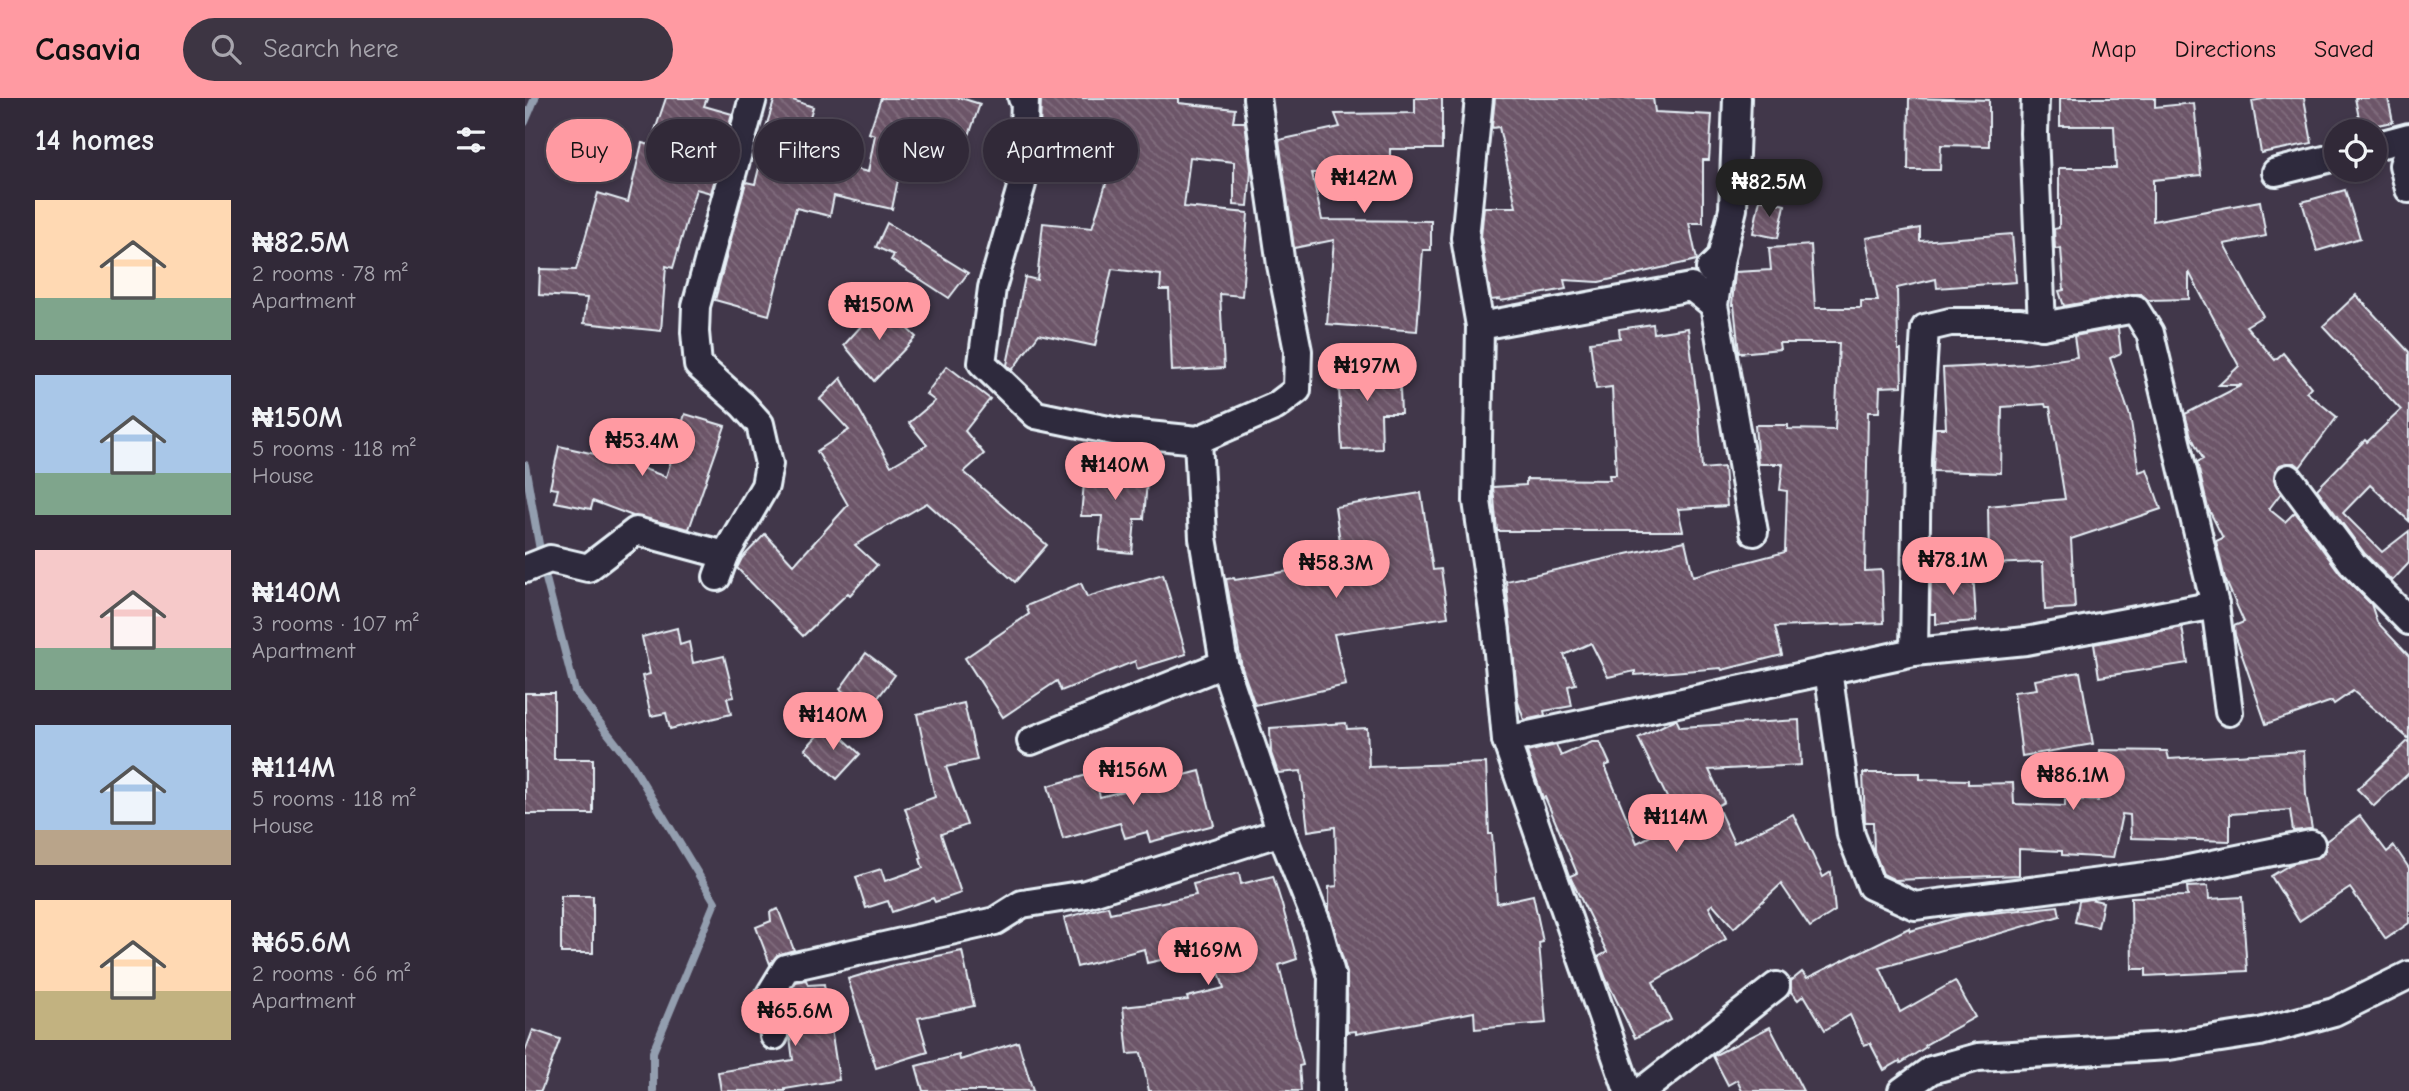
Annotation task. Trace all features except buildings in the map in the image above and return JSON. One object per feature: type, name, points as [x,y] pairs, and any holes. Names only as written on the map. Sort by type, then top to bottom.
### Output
[{"type":"street","points":[[536,565],[588,568],[636,531],[721,566],[765,486],[769,464],[760,424],[698,365],[695,332],[696,306],[753,98]]},
{"type":"street","points":[[1022,98],[1025,100],[1022,184],[992,288],[982,363],[1035,415],[1118,432],[1198,440],[1276,406],[1297,390],[1298,351],[1281,265],[1257,98]]},
{"type":"street","points":[[1479,98],[1465,238],[1480,326],[1477,501],[1496,632],[1506,740],[1628,1091]]},
{"type":"street","points":[[1737,98],[1733,209],[1721,258],[1714,305],[1754,531]]},
{"type":"street","points":[[2035,98],[2042,326]]},
{"type":"street","points":[[2387,143],[2409,137]]},
{"type":"street","points":[[2409,148],[2403,164],[2409,189]]},
{"type":"street","points":[[2276,172],[2324,160]]},
{"type":"street","points":[[1480,326],[1692,287],[1721,258]]},
{"type":"street","points":[[1692,287],[1714,305]]},
{"type":"street","points":[[1914,652],[1917,458],[1925,328],[1950,322],[2020,322],[2042,326],[2135,309],[2150,333],[2215,605],[2229,712]]},
{"type":"street","points":[[1198,440],[1203,538],[1224,664],[1281,832],[1317,923],[1332,976],[1330,1091]]},
{"type":"street","points":[[2288,478],[2353,564],[2409,621]]},
{"type":"street","points":[[1506,740],[1914,652],[2026,641],[2215,605]]},
{"type":"street","points":[[1031,741],[1224,664]]},
{"type":"street","points":[[1828,670],[1851,835],[1871,886],[1915,906],[2169,873],[2312,844]]},
{"type":"street","points":[[774,1036],[769,996],[786,968],[995,921],[1022,904],[1086,894],[1281,832]]},
{"type":"street","points":[[1902,1091],[1931,1070],[1978,1058],[2169,1046],[2260,1032],[2334,1012],[2409,975]]},
{"type":"street","points":[[1642,1091],[1776,986]]},
{"type":"waterway","points":[[525,122],[535,98]]},
{"type":"waterway","points":[[525,465],[543,567],[575,691],[631,763],[715,902],[653,1052],[653,1091]]}]
